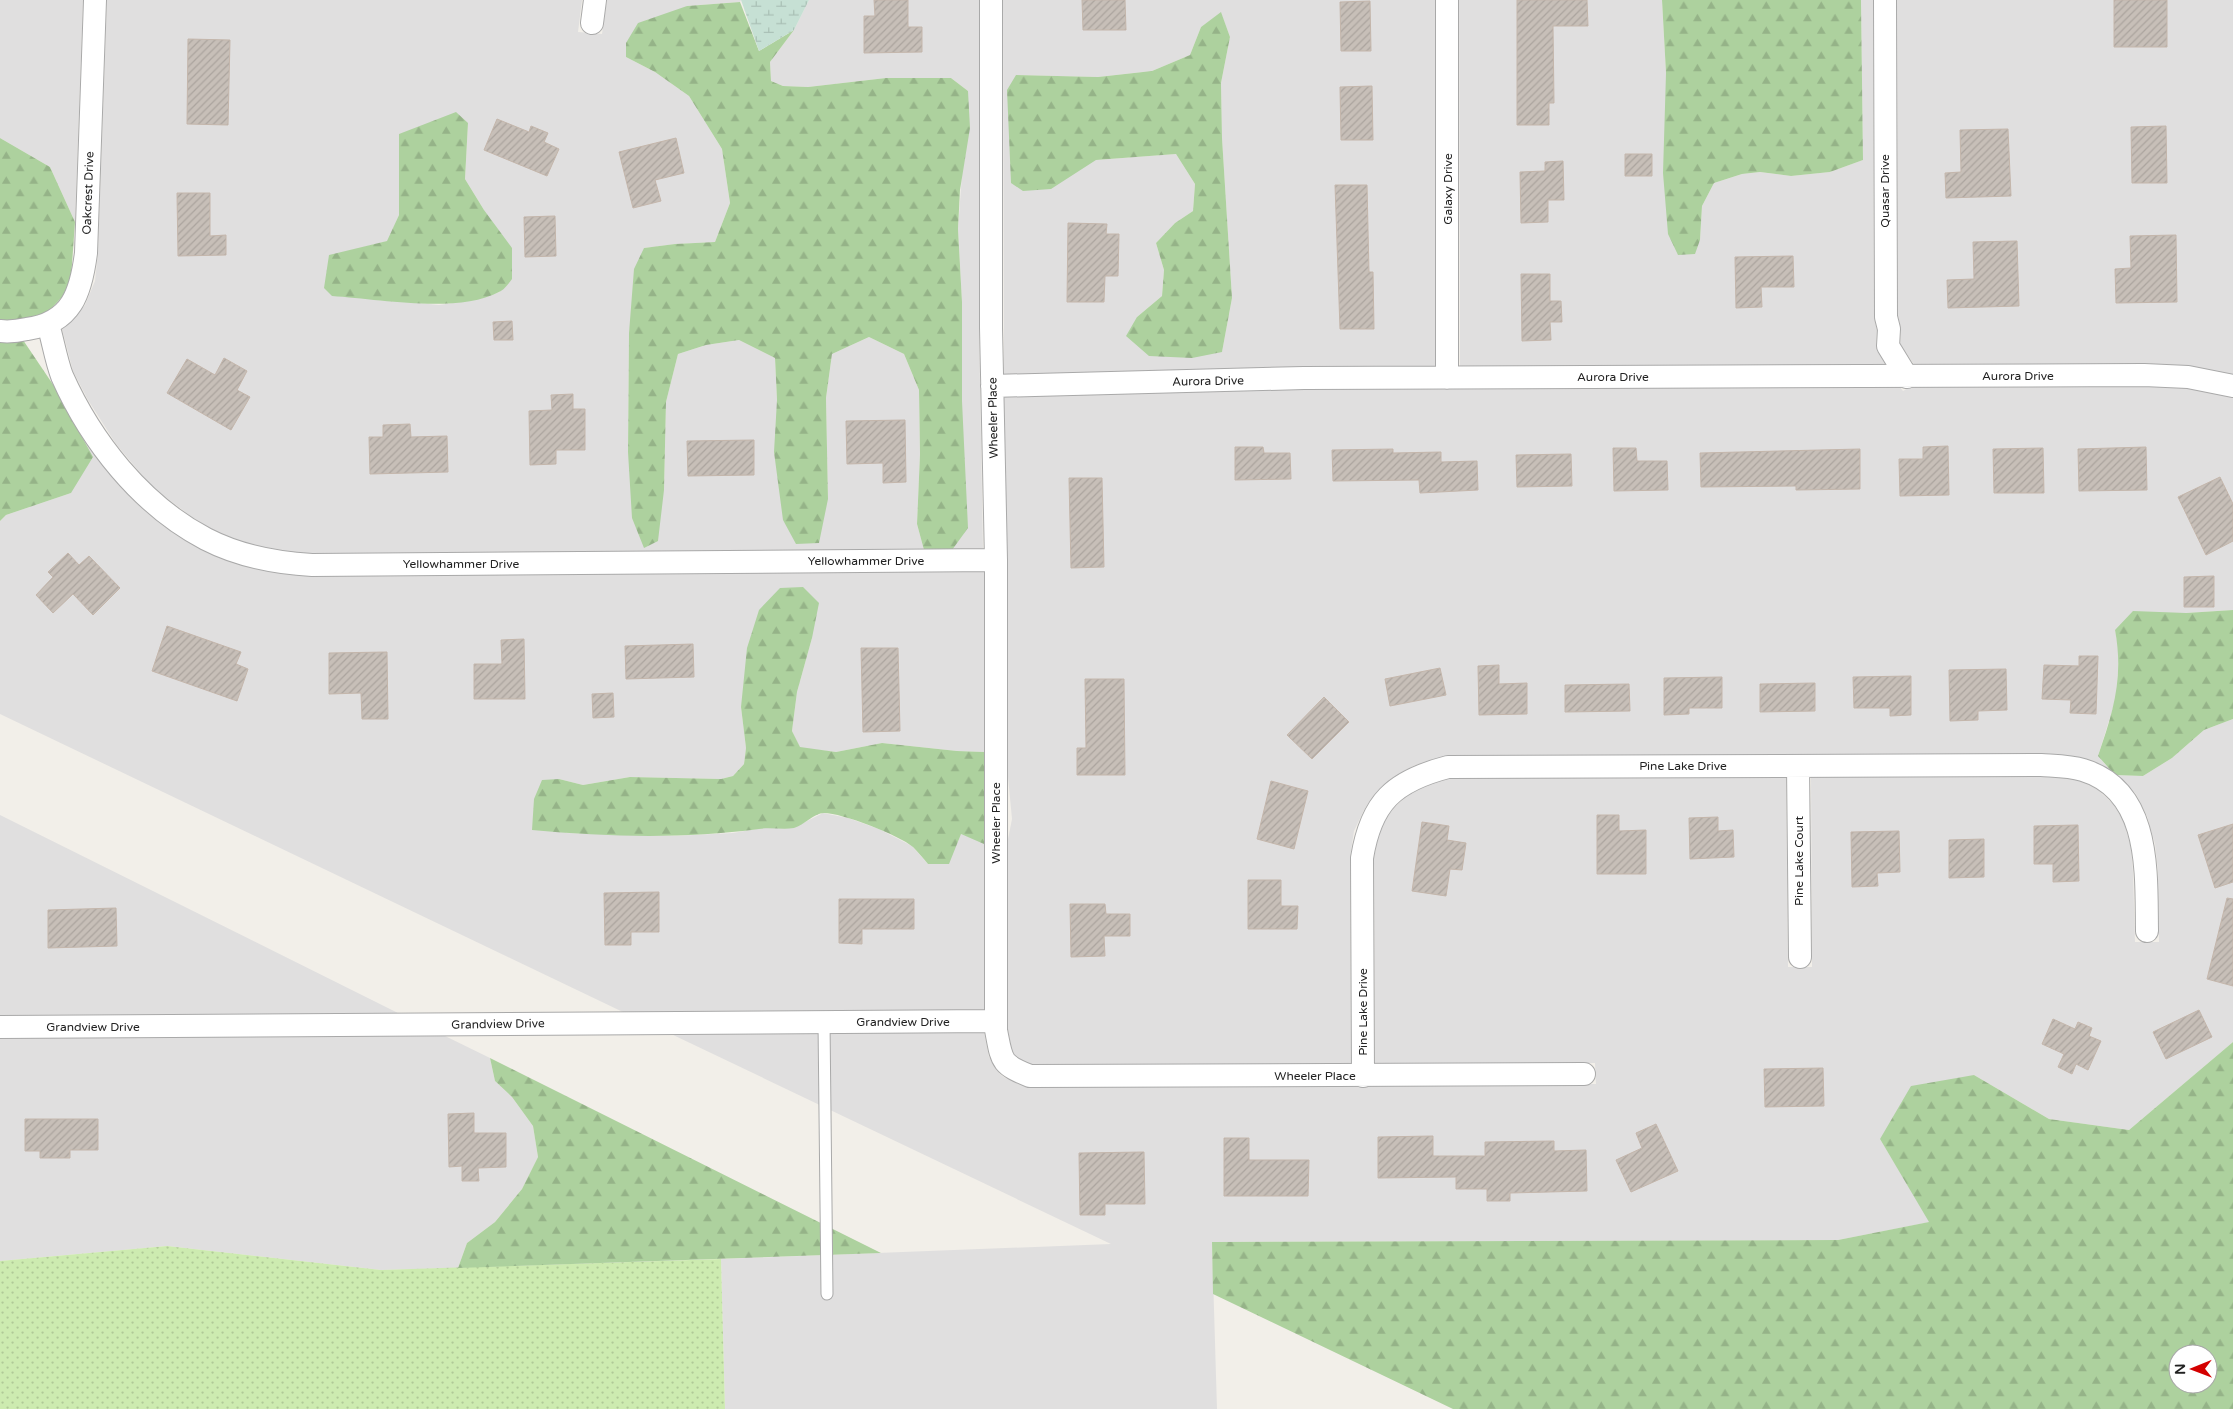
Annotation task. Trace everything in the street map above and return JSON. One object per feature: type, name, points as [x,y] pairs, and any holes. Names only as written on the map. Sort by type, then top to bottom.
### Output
[{"type":"street","name":"Oakcrest Drive","points":[[0,331],[34,328],[56,320],[74,301],[82,280],[86,253],[95,0]]},
{"type":"street","points":[[592,23],[594,0]]},
{"type":"street","name":"Wheeler Place","points":[[991,0],[992,386],[996,560],[996,1021],[1001,1056],[1010,1068],[1030,1076],[1584,1074]]},
{"type":"street","name":"Galaxy Drive","points":[[1447,0],[1447,378]]},
{"type":"street","name":"Quasar Drive","points":[[1885,0],[1886,317],[1889,329],[1888,346],[1908,377]]},
{"type":"street","name":"Yellowhammer Drive","points":[[48,324],[62,374],[77,405],[106,450],[143,494],[206,539],[260,559],[312,565],[996,560]]},
{"type":"street","name":"Aurora Drive","points":[[992,386],[1304,378],[2144,376],[2188,377],[2233,386]]},
{"type":"street","name":"Pine Lake Drive","points":[[1363,1076],[1362,858],[1366,832],[1383,802],[1400,786],[1421,774],[1448,767],[2041,765],[2085,770],[2105,780],[2124,799],[2136,819],[2144,854],[2147,931]]},
{"type":"street","name":"Pine Lake Court","points":[[1798,766],[1800,956]]},
{"type":"street","name":"Grandview Drive","points":[[0,1027],[996,1021]]},
{"type":"lane","points":[[824,1022],[827,1294]]},
{"type":"shaded area","points":[[0,0],[83,0],[75,222],[50,167],[0,138]]},
{"type":"shaded area","points":[[107,0],[582,0],[578,32],[602,34],[607,0],[741,0],[740,2],[687,6],[626,57],[655,72],[689,96],[722,149],[730,203],[715,242],[644,248],[629,333],[628,452],[664,490],[666,402],[678,354],[706,345],[739,340],[775,358],[777,400],[828,499],[826,398],[832,354],[869,337],[904,354],[919,390],[920,454],[917,524],[924,550],[313,555],[263,548],[237,540],[212,530],[152,487],[116,444],[88,400],[73,371],[62,329],[85,305],[95,281],[98,253]],"holes":[[[468,123],[465,179],[484,210],[500,292],[472,300],[439,305],[380,299],[329,256],[388,241],[399,215],[399,134]]]},
{"type":"shaded area","points":[[809,0],[979,0],[979,328],[983,550],[952,550],[962,401],[962,302],[958,229],[968,91],[951,78],[886,78],[808,87],[783,86],[771,81],[770,62],[794,30]]},
{"type":"shaded area","points":[[1003,0],[1435,0],[1435,367],[1004,376]],"holes":[[[1221,13],[1230,37],[1221,83],[1222,138],[1232,298],[1222,352],[1137,317],[1162,296],[1164,270],[1156,243],[1175,223],[1193,211],[1195,184],[1176,154],[1096,160],[1016,75],[1098,77],[1152,71],[1190,55],[1201,27]]]},
{"type":"shaded area","points":[[1459,0],[1662,0],[1666,73],[1666,121],[1700,240],[1702,206],[1714,183],[1742,174],[1760,172],[1791,176],[1830,172],[1863,160],[1861,0],[1873,0],[1874,317],[1877,330],[1876,346],[1887,366],[1460,367]]},
{"type":"shaded area","points":[[1897,0],[2233,0],[2233,375],[2191,367],[1915,366],[1900,344],[1901,329],[1898,316]]},
{"type":"shaded area","points":[[2144,386],[2187,388],[2233,397],[2233,610],[2186,613],[2115,630],[2119,650],[2117,695],[2098,756],[2111,771],[1448,757],[1415,765],[1391,779],[1374,795],[1354,831],[1350,857],[1351,1065],[1032,1065],[1018,1060],[1012,1052],[1008,1030],[1008,839],[1012,819],[1008,777],[1004,397],[1304,389],[1900,387],[1903,391],[1910,387]]},
{"type":"shaded area","points":[[78,427],[109,473],[135,502],[176,533],[228,560],[984,570],[984,752],[882,743],[836,752],[800,748],[792,731],[797,692],[812,638],[741,707],[746,748],[744,764],[733,776],[721,779],[630,777],[583,785],[559,779],[566,833],[674,836],[733,833],[762,828],[793,828],[823,813],[848,818],[879,829],[912,846],[928,864],[961,834],[980,841],[984,844],[984,1011],[625,1013],[0,714],[0,521],[6,515],[71,493]]},
{"type":"shaded area","points":[[2233,719],[2233,1042],[2129,1130],[2049,1119],[1974,1075],[1880,1139],[1930,1222],[1838,1240],[1212,1242],[1217,1409],[725,1409],[721,1259],[1111,1244],[669,1033],[984,1032],[989,1057],[1000,1074],[1005,1078],[1030,1086],[1596,1084],[1595,1063],[1375,1065],[1374,858],[1378,835],[1386,819],[1408,794],[1426,784],[1449,778],[1786,776],[1788,967],[1812,967],[1811,776],[2041,775],[2068,777],[2080,780],[2097,789],[2114,805],[2124,822],[2131,848],[2135,942],[2159,942],[2158,871],[2155,844],[2147,816],[2136,794],[2115,775],[2143,776],[2172,758],[2204,730]]},
{"type":"shaded area","points":[[0,815],[402,1015],[0,1017]]},
{"type":"shaded area","points":[[443,1035],[490,1058],[495,1081],[512,1097],[533,1126],[538,1157],[522,1189],[495,1222],[467,1243],[458,1268],[381,1270],[167,1246],[0,1261],[0,1037]]},
{"type":"green space","points":[[741,0],[809,0],[794,30],[759,51]]},
{"type":"green space","points":[[1662,0],[1861,0],[1863,160],[1830,172],[1791,176],[1760,172],[1742,174],[1714,183],[1702,206],[1700,240],[1695,254],[1678,255],[1668,234],[1663,173],[1666,73]]},
{"type":"green space","points":[[740,2],[759,51],[794,30],[770,62],[771,81],[783,86],[808,87],[886,78],[951,78],[968,91],[970,128],[960,190],[958,229],[962,302],[962,401],[968,528],[952,550],[924,550],[917,524],[920,454],[919,390],[904,354],[869,337],[832,354],[826,398],[828,499],[819,543],[796,544],[783,520],[774,452],[777,400],[775,358],[739,340],[706,345],[678,354],[666,402],[664,490],[658,541],[644,548],[632,518],[628,452],[629,333],[634,269],[644,248],[715,242],[730,203],[722,149],[689,96],[655,72],[626,57],[626,43],[638,23],[687,6]]},
{"type":"green space","points":[[1221,12],[1230,37],[1221,83],[1222,138],[1232,298],[1222,352],[1192,358],[1149,356],[1126,336],[1137,317],[1162,296],[1164,270],[1156,243],[1175,223],[1193,211],[1195,184],[1176,154],[1096,160],[1051,189],[1023,191],[1011,183],[1007,90],[1016,75],[1098,77],[1152,71],[1190,55],[1201,27]]},
{"type":"green space","points":[[456,112],[468,123],[465,179],[484,210],[512,248],[512,279],[499,292],[482,299],[441,304],[332,296],[324,288],[329,255],[387,241],[399,215],[399,134]]},
{"type":"green space","points":[[0,138],[50,167],[75,222],[71,278],[63,296],[48,312],[31,318],[0,321]]},
{"type":"green space","points":[[23,340],[54,386],[93,457],[71,493],[6,515],[0,521],[0,342]]},
{"type":"green space","points":[[803,587],[819,603],[812,638],[797,692],[792,731],[800,747],[836,752],[882,743],[984,752],[984,844],[961,834],[949,864],[928,864],[913,847],[896,837],[844,817],[824,813],[816,815],[794,828],[763,828],[674,836],[589,834],[532,830],[534,799],[542,780],[559,779],[583,785],[630,777],[721,779],[733,776],[744,764],[746,748],[741,707],[747,648],[759,610],[780,588]]},
{"type":"green space","points":[[2233,610],[2233,719],[2204,730],[2172,758],[2143,776],[2115,775],[2098,756],[2116,694],[2118,664],[2115,630],[2133,611],[2186,613]]},
{"type":"green space","points":[[2233,1042],[2233,1409],[1453,1409],[1213,1294],[1212,1242],[1838,1240],[1929,1222],[1880,1139],[1911,1086],[1974,1075],[2049,1119],[2129,1130]]},
{"type":"green space","points":[[490,1058],[881,1253],[458,1268],[467,1243],[495,1222],[522,1189],[538,1157],[533,1126],[512,1097],[495,1081]]},
{"type":"green space","points":[[167,1246],[381,1270],[721,1259],[725,1409],[0,1409],[0,1261]]},
{"type":"building","points":[[874,0],[908,0],[908,27],[922,27],[922,52],[864,53],[864,16],[875,16]]},
{"type":"building","points":[[1082,0],[1125,0],[1126,30],[1083,30]]},
{"type":"building","points":[[1517,0],[1587,0],[1588,26],[1553,26],[1554,103],[1549,103],[1549,125],[1517,125]]},
{"type":"building","points":[[2114,0],[2167,0],[2167,47],[2114,47]]},
{"type":"building","points":[[1370,1],[1371,51],[1341,51],[1340,2]]},
{"type":"building","points":[[188,39],[230,40],[228,125],[187,124]]},
{"type":"building","points":[[1372,86],[1373,140],[1341,140],[1340,87]]},
{"type":"building","points":[[497,119],[529,132],[531,126],[548,133],[544,142],[559,149],[547,176],[484,150]]},
{"type":"building","points":[[2166,126],[2167,183],[2132,183],[2131,127]]},
{"type":"building","points":[[2008,129],[2011,196],[1946,198],[1945,173],[1961,172],[1960,130]]},
{"type":"building","points":[[676,138],[684,173],[655,180],[661,201],[633,208],[619,152]]},
{"type":"building","points":[[1625,154],[1652,154],[1652,176],[1625,176]]},
{"type":"building","points":[[1563,161],[1564,200],[1548,200],[1548,222],[1521,223],[1520,172],[1545,171],[1545,162]]},
{"type":"building","points":[[1335,185],[1367,185],[1369,272],[1373,272],[1374,329],[1340,329]]},
{"type":"building","points":[[177,193],[210,193],[210,236],[226,235],[226,255],[178,256]]},
{"type":"building","points":[[555,216],[556,256],[525,257],[524,217]]},
{"type":"building","points":[[1068,223],[1107,224],[1106,234],[1119,234],[1118,276],[1105,276],[1104,302],[1067,302]]},
{"type":"building","points":[[2176,235],[2177,302],[2116,303],[2115,269],[2131,268],[2130,236]]},
{"type":"building","points":[[2017,241],[2019,306],[1948,308],[1947,280],[1974,279],[1973,242]]},
{"type":"building","points":[[1793,256],[1794,287],[1761,287],[1762,307],[1736,308],[1735,257]]},
{"type":"building","points":[[1521,274],[1550,274],[1550,301],[1561,301],[1562,322],[1550,322],[1551,340],[1522,341]]},
{"type":"building","points":[[512,321],[513,340],[494,340],[493,322]]},
{"type":"building","points":[[224,358],[247,371],[237,390],[250,397],[231,430],[167,393],[187,359],[215,375]]},
{"type":"building","points":[[573,394],[573,409],[585,409],[585,450],[556,450],[556,464],[530,465],[529,411],[552,410],[551,395]]},
{"type":"building","points":[[905,420],[906,482],[883,483],[883,463],[847,464],[846,421]]},
{"type":"building","points":[[410,424],[411,437],[447,436],[448,472],[370,474],[369,437],[383,437],[383,425]]},
{"type":"building","points":[[754,440],[754,475],[688,476],[687,441]]},
{"type":"building","points":[[1948,446],[1949,495],[1900,496],[1899,459],[1923,459],[1923,447]]},
{"type":"building","points":[[1235,447],[1263,447],[1264,453],[1290,453],[1291,479],[1235,480]]},
{"type":"building","points":[[2146,447],[2147,490],[2079,491],[2078,449]]},
{"type":"building","points":[[1613,448],[1636,448],[1637,461],[1667,461],[1668,490],[1614,491]]},
{"type":"building","points":[[2043,448],[2044,493],[1994,493],[1993,449]]},
{"type":"building","points":[[1393,449],[1393,453],[1441,452],[1441,462],[1477,461],[1478,490],[1420,493],[1419,480],[1333,481],[1332,450]]},
{"type":"building","points":[[1860,449],[1860,489],[1796,490],[1796,486],[1701,487],[1700,453]]},
{"type":"building","points":[[1571,454],[1572,486],[1517,487],[1516,455]]},
{"type":"building","points":[[2220,477],[2233,504],[2233,541],[2206,555],[2178,497]]},
{"type":"building","points":[[1069,478],[1102,478],[1104,567],[1071,568]]},
{"type":"building","points":[[68,553],[79,565],[89,556],[120,588],[93,615],[73,594],[53,613],[36,595],[53,577],[48,572]]},
{"type":"building","points":[[2214,576],[2214,607],[2184,607],[2184,577]]},
{"type":"building","points":[[167,626],[241,652],[236,664],[248,669],[237,701],[152,671]]},
{"type":"building","points":[[524,639],[525,699],[474,699],[474,664],[502,664],[501,640]]},
{"type":"building","points":[[693,644],[694,677],[626,679],[625,646]]},
{"type":"building","points":[[861,648],[898,648],[900,731],[863,732]]},
{"type":"building","points":[[387,652],[388,719],[362,719],[361,693],[329,694],[329,653]]},
{"type":"building","points":[[2079,656],[2098,656],[2096,714],[2070,713],[2071,700],[2042,699],[2044,665],[2079,666]]},
{"type":"building","points":[[1499,665],[1499,684],[1527,683],[1527,714],[1479,715],[1478,666]]},
{"type":"building","points":[[1440,668],[1446,695],[1390,706],[1385,679]]},
{"type":"building","points":[[2006,669],[2007,710],[1978,711],[1978,720],[1950,721],[1949,670]]},
{"type":"building","points":[[1911,676],[1911,715],[1890,716],[1890,708],[1854,708],[1853,677]]},
{"type":"building","points":[[1722,677],[1722,708],[1689,708],[1689,714],[1664,715],[1664,678]]},
{"type":"building","points":[[1085,679],[1124,679],[1125,775],[1077,775],[1077,748],[1086,748]]},
{"type":"building","points":[[1815,683],[1815,711],[1760,712],[1760,684]]},
{"type":"building","points":[[1629,684],[1630,711],[1565,712],[1565,685]]},
{"type":"building","points":[[613,693],[614,717],[593,718],[592,694]]},
{"type":"building","points":[[1324,697],[1349,722],[1312,759],[1287,735]]},
{"type":"building","points":[[1271,781],[1308,791],[1294,849],[1257,839]]},
{"type":"building","points":[[1597,815],[1619,815],[1619,831],[1646,830],[1646,874],[1597,874]]},
{"type":"building","points":[[1718,817],[1718,831],[1733,830],[1734,857],[1690,859],[1689,818]]},
{"type":"building","points":[[1422,822],[1449,826],[1447,840],[1466,843],[1462,870],[1450,869],[1446,896],[1412,891]]},
{"type":"building","points":[[2233,824],[2233,882],[2215,888],[2198,835]]},
{"type":"building","points":[[2078,825],[2079,881],[2053,882],[2053,864],[2034,864],[2034,826]]},
{"type":"building","points":[[1899,831],[1900,872],[1877,873],[1878,886],[1852,887],[1851,832]]},
{"type":"building","points":[[1984,839],[1984,877],[1949,878],[1949,840]]},
{"type":"building","points":[[1248,880],[1281,880],[1281,906],[1298,906],[1297,929],[1248,929]]},
{"type":"building","points":[[659,892],[659,932],[631,932],[631,945],[605,945],[604,893]]},
{"type":"building","points":[[2227,898],[2233,899],[2233,986],[2207,979]]},
{"type":"building","points":[[839,899],[914,899],[914,929],[862,929],[862,944],[839,943]]},
{"type":"building","points":[[1070,904],[1105,904],[1106,914],[1130,914],[1130,936],[1104,936],[1105,956],[1071,957]]},
{"type":"building","points":[[116,908],[117,946],[48,948],[48,910]]},
{"type":"building","points":[[2199,1010],[2212,1037],[2166,1059],[2153,1032]]},
{"type":"building","points":[[2053,1019],[2075,1029],[2078,1022],[2092,1028],[2089,1036],[2101,1041],[2088,1070],[2076,1064],[2072,1074],[2058,1067],[2064,1054],[2042,1044]]},
{"type":"building","points":[[1823,1068],[1824,1106],[1765,1107],[1764,1069]]},
{"type":"building","points":[[474,1113],[474,1133],[506,1133],[506,1167],[478,1168],[479,1181],[462,1181],[462,1166],[449,1167],[448,1114]]},
{"type":"building","points":[[25,1119],[98,1119],[98,1150],[70,1150],[70,1158],[40,1158],[40,1151],[25,1151]]},
{"type":"building","points":[[1656,1124],[1678,1171],[1631,1192],[1616,1160],[1642,1148],[1636,1133]]},
{"type":"building","points":[[1433,1136],[1433,1156],[1485,1156],[1485,1142],[1554,1141],[1554,1151],[1586,1150],[1587,1191],[1510,1193],[1510,1201],[1487,1201],[1487,1189],[1456,1189],[1456,1177],[1378,1178],[1378,1137]]},
{"type":"building","points":[[1224,1138],[1249,1138],[1249,1160],[1309,1160],[1308,1196],[1224,1196]]},
{"type":"building","points":[[1144,1152],[1145,1204],[1105,1204],[1105,1215],[1080,1215],[1079,1153]]}]
